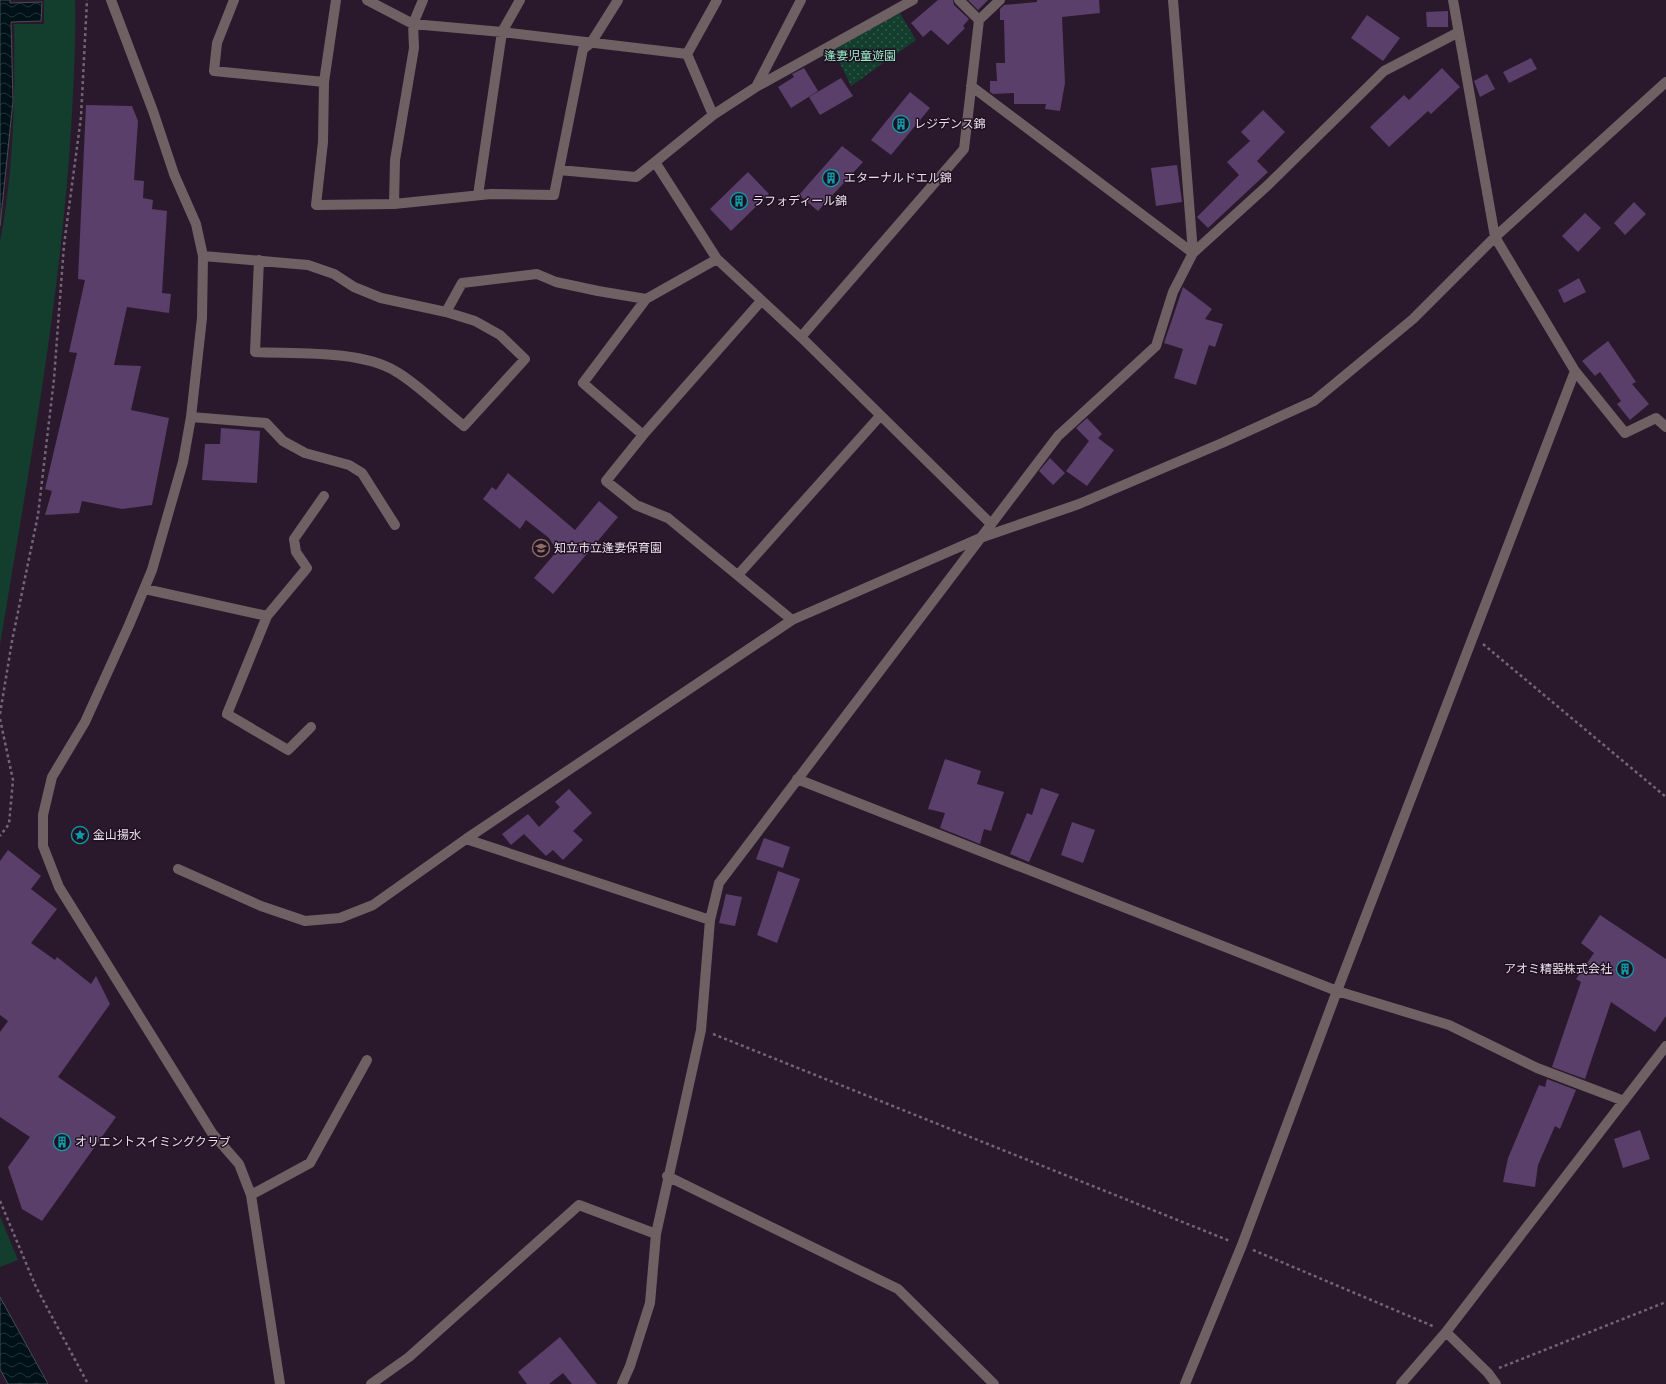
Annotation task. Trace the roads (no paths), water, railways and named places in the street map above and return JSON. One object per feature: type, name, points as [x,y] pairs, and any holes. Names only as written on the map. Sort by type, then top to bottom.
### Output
[{"type":"street","points":[[111,0],[153,111],[174,174],[196,224],[203,256],[202,318],[191,417],[183,462],[152,570],[85,722],[52,777],[43,815],[43,846],[59,887],[212,1133],[239,1164],[251,1195],[280,1384]]},
{"type":"street","points":[[234,0],[217,43],[214,71],[324,82]]},
{"type":"street","points":[[336,0],[324,82],[323,142],[316,205],[394,204],[478,195],[554,195],[583,49],[591,43],[618,0]]},
{"type":"street","points":[[367,0],[413,24],[502,32],[687,54]]},
{"type":"street","points":[[394,204],[395,160],[414,48],[413,24],[423,0]]},
{"type":"street","points":[[478,195],[502,32],[520,0]]},
{"type":"street","points":[[687,54],[717,0]]},
{"type":"street","points":[[756,87],[801,0]]},
{"type":"street","points":[[559,170],[636,177],[713,115],[756,87],[913,0]]},
{"type":"street","points":[[959,0],[979,20]]},
{"type":"street","points":[[801,337],[964,149],[979,20],[1000,0]]},
{"type":"street","points":[[1173,0],[1193,252]]},
{"type":"street","points":[[1453,0],[1457,34],[1495,237],[1575,371],[1625,433],[1656,418],[1666,427]]},
{"type":"street","points":[[622,1384],[630,1366],[650,1303],[656,1234],[667,1176],[700,1030],[710,920],[719,883],[797,778],[1058,436],[1156,346],[1173,292],[1193,252],[1268,185],[1384,71],[1457,34]]},
{"type":"street","points":[[687,54],[713,115]]},
{"type":"street","points":[[178,869],[261,906],[304,921],[340,918],[373,905],[466,839],[792,620],[980,538],[1079,504],[1222,443],[1314,401],[1413,319],[1495,237],[1666,82]]},
{"type":"street","points":[[971,86],[1193,252]]},
{"type":"street","points":[[655,162],[717,259],[801,337],[991,524]]},
{"type":"street","points":[[203,256],[259,260],[308,265],[334,274],[354,287],[381,298],[446,312],[475,321],[500,335],[525,359],[464,426],[395,371],[370,359],[332,355],[254,352],[259,260]]},
{"type":"street","points":[[642,435],[583,383],[646,299],[717,259]]},
{"type":"street","points":[[446,312],[462,284],[537,274],[556,282],[598,292],[646,299]]},
{"type":"street","points":[[761,301],[642,435],[606,481],[636,505],[668,518],[792,620]]},
{"type":"street","points":[[1185,1384],[1242,1245],[1337,991],[1575,371]]},
{"type":"street","points":[[738,575],[880,416]]},
{"type":"street","points":[[191,417],[266,423],[283,441],[305,453],[349,465],[362,473],[395,525]]},
{"type":"street","points":[[311,727],[288,750],[227,714],[267,616],[307,568],[296,552],[294,539],[324,496]]},
{"type":"street","points":[[144,589],[267,616]]},
{"type":"street","points":[[797,778],[1337,991],[1449,1025],[1537,1068],[1624,1101]]},
{"type":"street","points":[[466,839],[710,920]]},
{"type":"street","points":[[1401,1384],[1446,1332],[1666,1046]]},
{"type":"street","points":[[251,1195],[310,1163],[367,1060]]},
{"type":"street","points":[[667,1176],[898,1289],[994,1384]]},
{"type":"street","points":[[371,1384],[410,1357],[579,1205],[656,1234]]},
{"type":"street","points":[[1446,1332],[1488,1373],[1496,1384]]},
{"type":"water","points":[[0,0],[10,0],[10,3],[42,2],[41,21],[11,22],[13,101],[0,226]]},
{"type":"water","points":[[0,1297],[48,1384],[8,1384],[0,1369]]},
{"type":"place","name":"レジデンス錦","points":[[901,124]]},
{"type":"place","name":"エターナルドエル錦","points":[[831,178]]},
{"type":"place","name":"ラフォディール錦","points":[[739,201]]},
{"type":"place","name":"知立市立逢妻保育園","points":[[541,548]]},
{"type":"place","name":"金山揚水","points":[[80,835]]},
{"type":"place","name":"アオミ精器株式会社","points":[[1625,969]]},
{"type":"place","name":"オリエントスイミングクラブ","points":[[62,1142]]},
{"type":"park label","name":"逢妻児童遊園","points":[[860,56]]}]
